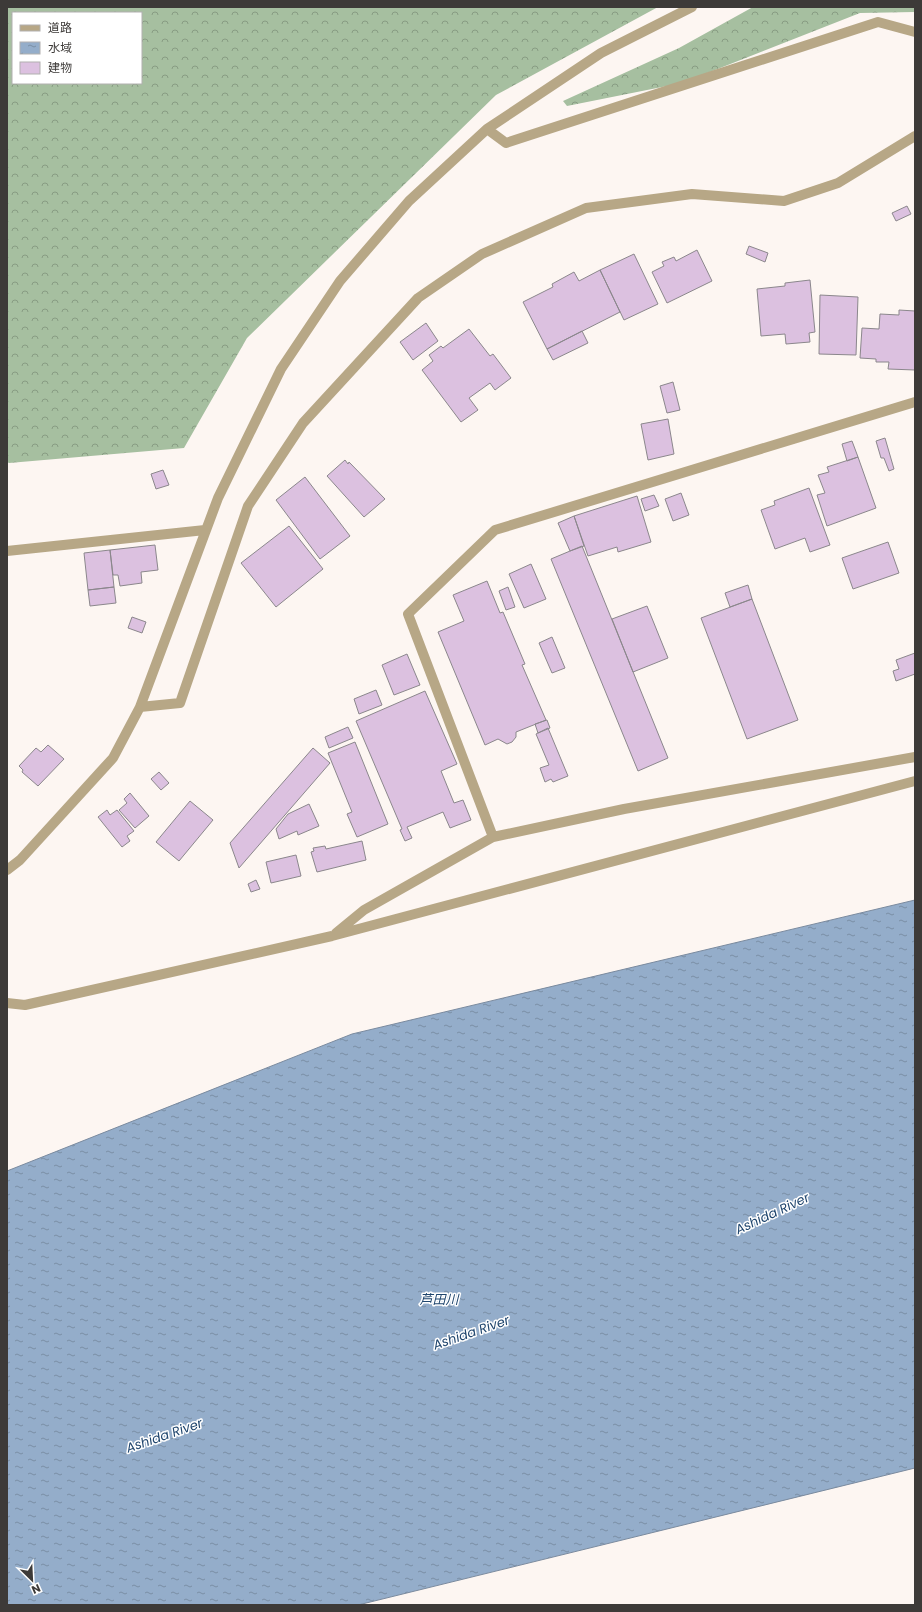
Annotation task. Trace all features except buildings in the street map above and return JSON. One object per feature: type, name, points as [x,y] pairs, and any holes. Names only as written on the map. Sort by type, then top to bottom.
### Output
[{"type":"street","points":[[7,870],[20,860],[113,758],[140,707],[218,498],[281,369],[340,281],[409,201],[487,129],[601,53],[692,7]]},
{"type":"street","points":[[487,129],[506,143],[878,22],[915,32]]},
{"type":"street","points":[[140,707],[180,703],[248,506],[303,423],[418,298],[482,254],[586,208],[692,194],[784,201],[838,184],[915,136]]},
{"type":"street","points":[[493,837],[408,614],[495,530],[915,402]]},
{"type":"street","points":[[7,551],[206,530]]},
{"type":"street","points":[[332,936],[364,910],[493,837],[624,809],[915,757]]},
{"type":"street","points":[[7,1003],[25,1005],[332,936],[915,781]]},
{"type":"green space","points":[[7,7],[658,7],[496,95],[247,338],[184,448],[7,462]]},
{"type":"green space","points":[[753,7],[915,7],[915,12],[860,13],[682,83],[567,106],[563,101],[679,48]]},
{"type":"water","name":"芦田川","points":[[915,900],[915,1468],[358,1605],[7,1605],[7,1171],[352,1034]]},
{"type":"water label","name":"Ashida River","points":[[772,1213]]},
{"type":"water label","name":"Ashida River","points":[[471,1332]]},
{"type":"water label","name":"Ashida River","points":[[164,1435]]}]
